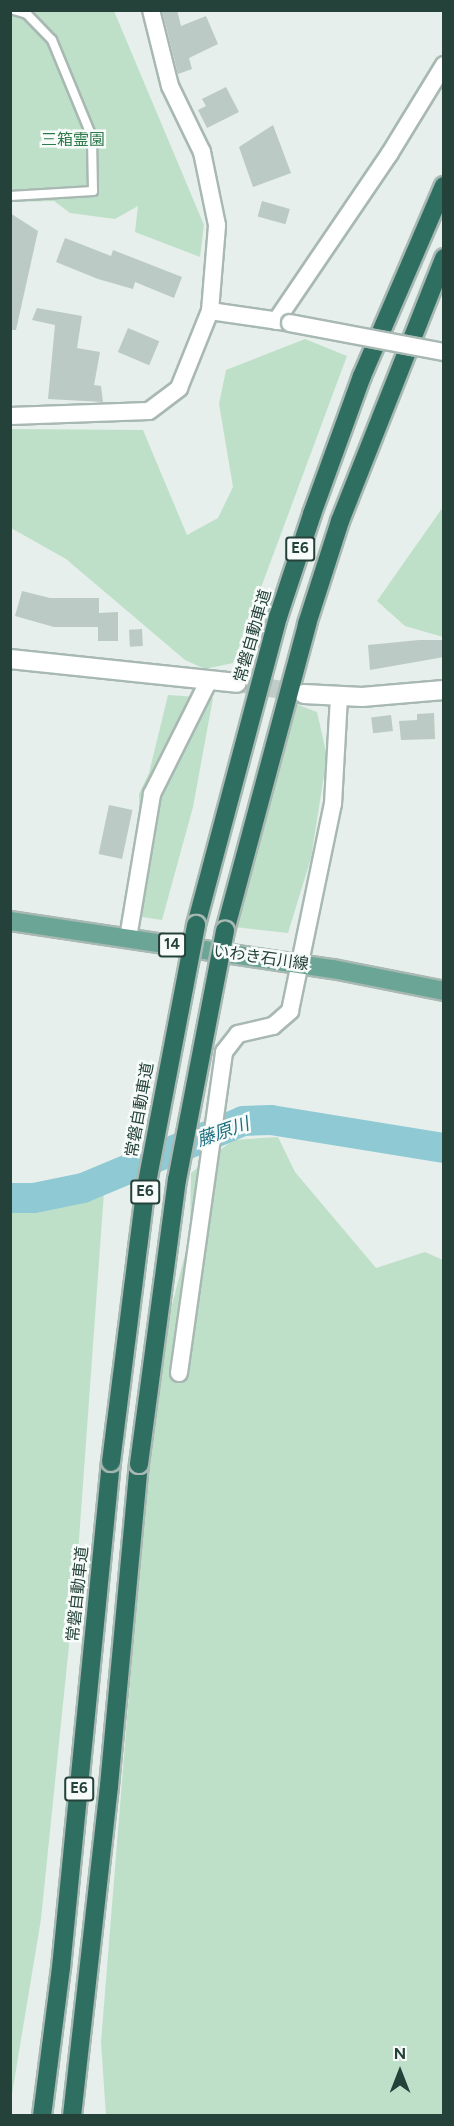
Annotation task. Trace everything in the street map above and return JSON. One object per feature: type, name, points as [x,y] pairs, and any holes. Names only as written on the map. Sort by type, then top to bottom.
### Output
[{"type":"highway","name":"常磐自動車道","points":[[42,2115],[61,1968],[111,1462],[145,1193],[196,925],[278,617],[312,514],[362,376],[444,186]]},
{"type":"highway","name":"E6","points":[[72,2115],[104,1833],[140,1464],[177,1180],[225,930],[282,707],[314,601],[381,411],[444,258]]},
{"type":"main road","name":"いわき石川線","points":[[10,921],[297,963],[444,991]]},
{"type":"main road","name":"いわき石川線","points":[[333,969],[444,979]]},
{"type":"street","points":[[10,416],[149,411],[179,388],[210,310],[217,225],[202,152],[170,86],[151,10]]},
{"type":"street","points":[[283,322],[444,65]]},
{"type":"street","points":[[210,310],[444,352]]},
{"type":"street","points":[[10,659],[237,683]]},
{"type":"street","points":[[128,938],[152,794],[209,680]]},
{"type":"street","points":[[304,694],[413,695],[444,690]]},
{"type":"street","points":[[179,1373],[219,1107],[224,1052],[230,1040],[238,1034],[273,1026],[285,1019],[290,1011],[297,963],[333,804],[339,696]]},
{"type":"lane","points":[[10,196],[93,190],[92,137],[52,40],[27,14],[14,10]]},
{"type":"green space","name":"三箱霊園","points":[[10,11],[114,11],[204,225],[200,257],[135,232],[138,206],[115,219],[70,213],[54,201],[11,202]]},
{"type":"green space","points":[[305,339],[347,356],[233,663],[205,669],[185,660],[66,559],[11,528],[11,429],[143,430],[187,535],[218,518],[233,487],[219,404],[226,370]]},
{"type":"green space","points":[[443,507],[443,637],[405,626],[377,601]]},
{"type":"green space","points":[[168,695],[213,698],[193,807],[162,920],[142,917],[139,794],[149,773]]},
{"type":"green space","points":[[296,704],[317,712],[327,756],[311,858],[288,933],[235,927]]},
{"type":"green space","points":[[278,1137],[295,1172],[376,1268],[425,1252],[443,1260],[443,2115],[106,2116],[101,2042],[155,1371],[190,1235],[191,1173],[233,1140]]},
{"type":"green space","points":[[11,1186],[104,1192],[77,1567],[41,1919],[11,2100]]},
{"type":"building","points":[[162,10],[177,10],[181,26],[206,16],[218,44],[189,58],[192,69],[178,74]]},
{"type":"building","points":[[226,87],[239,112],[207,128],[198,110],[206,106],[202,99]]},
{"type":"building","points":[[273,125],[291,173],[253,187],[239,147]]},
{"type":"building","points":[[262,201],[290,209],[285,224],[258,216]]},
{"type":"building","points":[[10,213],[38,231],[16,330],[10,330]]},
{"type":"building","points":[[65,238],[111,256],[113,250],[182,277],[174,298],[135,282],[133,289],[98,279],[56,262]]},
{"type":"building","points":[[37,308],[82,316],[77,348],[100,352],[94,385],[101,386],[103,402],[48,399],[55,325],[32,320]]},
{"type":"building","points":[[128,328],[159,341],[149,365],[118,352]]},
{"type":"building","points":[[22,591],[50,598],[99,598],[99,613],[118,612],[118,641],[98,641],[98,627],[54,627],[15,616]]},
{"type":"building","points":[[142,629],[143,646],[130,647],[129,630]]},
{"type":"building","points":[[444,640],[444,657],[370,670],[368,645]]},
{"type":"building","points":[[434,713],[435,739],[401,740],[399,721],[417,720],[417,714]]},
{"type":"building","points":[[391,715],[393,731],[373,733],[371,717]]},
{"type":"building","points":[[109,805],[132,810],[122,859],[99,854]]},
{"type":"waterway","name":"藤原川","points":[[10,1198],[34,1198],[83,1188],[243,1121],[271,1120],[444,1148]]},
{"type":"tunnel","points":[[237,683],[302,693]]}]
